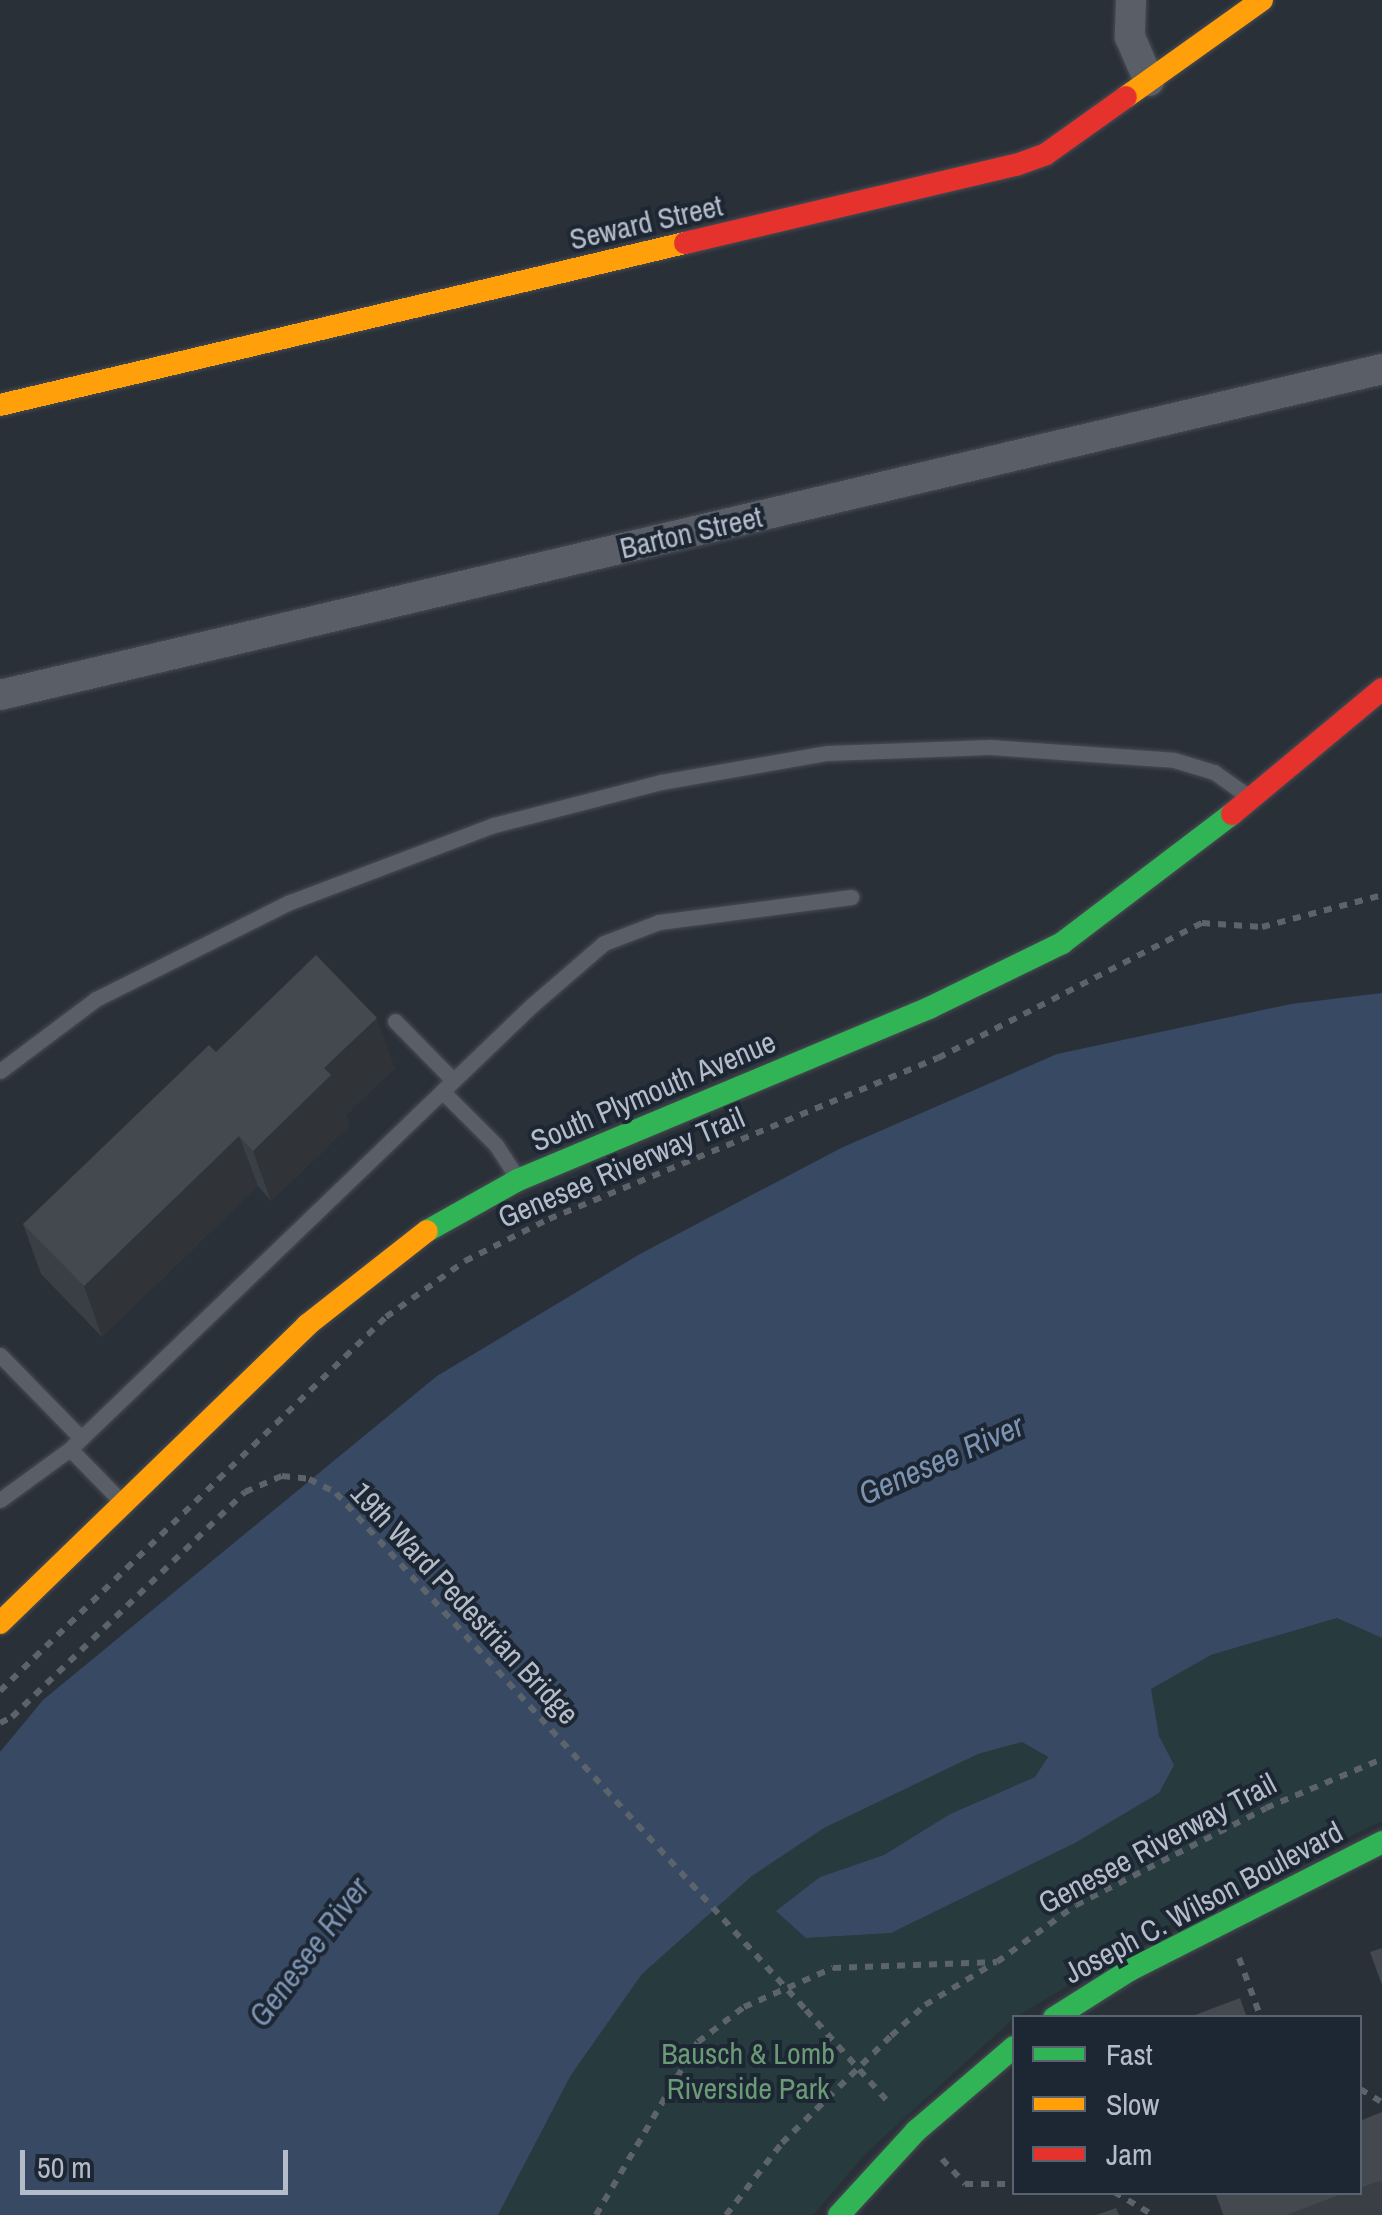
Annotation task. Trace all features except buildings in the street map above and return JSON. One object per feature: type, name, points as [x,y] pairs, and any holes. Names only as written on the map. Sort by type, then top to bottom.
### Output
[{"type":"street","points":[[1131,0],[1130,38],[1149,81]]},
{"type":"street","name":"Seward Street","points":[[0,405],[1016,166],[1046,154],[1262,0]]},
{"type":"street","name":"Barton Street","points":[[0,695],[1382,369]]},
{"type":"street","name":"South Plymouth Avenue","points":[[0,1623],[358,1280],[434,1225],[518,1180],[1026,963],[1127,900],[1382,689]]},
{"type":"street","name":"Joseph C. Wilson Boulevard","points":[[1059,2015],[1176,1946],[1382,1842]]},
{"type":"street","points":[[839,2215],[916,2131],[1012,2049]]},
{"type":"lane","points":[[0,1071],[96,999],[290,902],[494,825],[661,782],[828,753],[990,747],[1174,760],[1214,772],[1249,797]]},
{"type":"lane","points":[[0,1500],[76,1444],[447,1086],[618,935],[659,922],[851,897]]},
{"type":"lane","points":[[395,1021],[496,1145],[518,1180]]},
{"type":"lane","points":[[0,1354],[123,1504]]},
{"type":"path","name":"Genesee Riverway Trail","points":[[0,1691],[386,1317],[465,1261],[549,1218],[954,1050],[1202,923],[1262,927],[1382,895]]},
{"type":"path","name":"19th Ward Pedestrian Bridge","points":[[0,1723],[12,1717],[245,1492],[282,1476],[309,1479],[336,1494],[901,2116]]},
{"type":"path","name":"Genesee Riverway Trail","points":[[726,2215],[782,2143],[925,2005],[997,1962],[1076,1904],[1266,1808],[1382,1759]]},
{"type":"path","points":[[1237,1952],[1261,2015]]},
{"type":"path","points":[[596,2215],[698,2042],[744,2007],[833,1968],[997,1962]]},
{"type":"path","points":[[931,2148],[965,2184],[1012,2184]]},
{"type":"path","points":[[1119,2195],[1153,2215]]},
{"type":"green space","name":"Bausch & Lomb Riverside Park","points":[[1337,1618],[1382,1638],[1382,1821],[1192,1912],[1019,2015],[1012,2015],[1012,2020],[865,2154],[813,2215],[498,2215],[571,2075],[642,1974],[752,1876],[824,1828],[978,1754],[1022,1742],[1049,1758],[1035,1777],[950,1814],[884,1855],[820,1877],[806,1938],[891,1933],[1075,1843],[1159,1793],[1173,1765],[1159,1736],[1150,1689],[1211,1655]]},
{"type":"water","name":"Genesee River","points":[[1382,993],[1382,1638],[1337,1618],[1211,1655],[1151,1689],[1159,1736],[1174,1765],[1159,1793],[1075,1843],[891,1933],[806,1938],[776,1911],[820,1877],[884,1855],[950,1814],[1035,1777],[1048,1757],[1022,1742],[978,1754],[824,1828],[752,1876],[642,1974],[571,2075],[498,2215],[0,2215],[0,1752],[43,1700],[437,1376],[640,1254],[841,1148],[1057,1054],[1291,1004]]},
{"type":"traffic: fast","points":[[427,1231],[518,1180],[929,1008],[1062,943],[1232,814]]},
{"type":"traffic: fast","points":[[1059,2015],[1130,1970],[1382,1842]]},
{"type":"traffic: fast","points":[[839,2215],[916,2131],[1012,2049]]},
{"type":"traffic: slow","points":[[1126,97],[1262,0]]},
{"type":"traffic: slow","points":[[0,405],[685,243]]},
{"type":"traffic: slow","points":[[0,1623],[307,1325],[427,1231]]},
{"type":"traffic: jam","points":[[685,243],[1016,165],[1046,154],[1126,97]]},
{"type":"traffic: jam","points":[[1232,814],[1382,689]]}]
